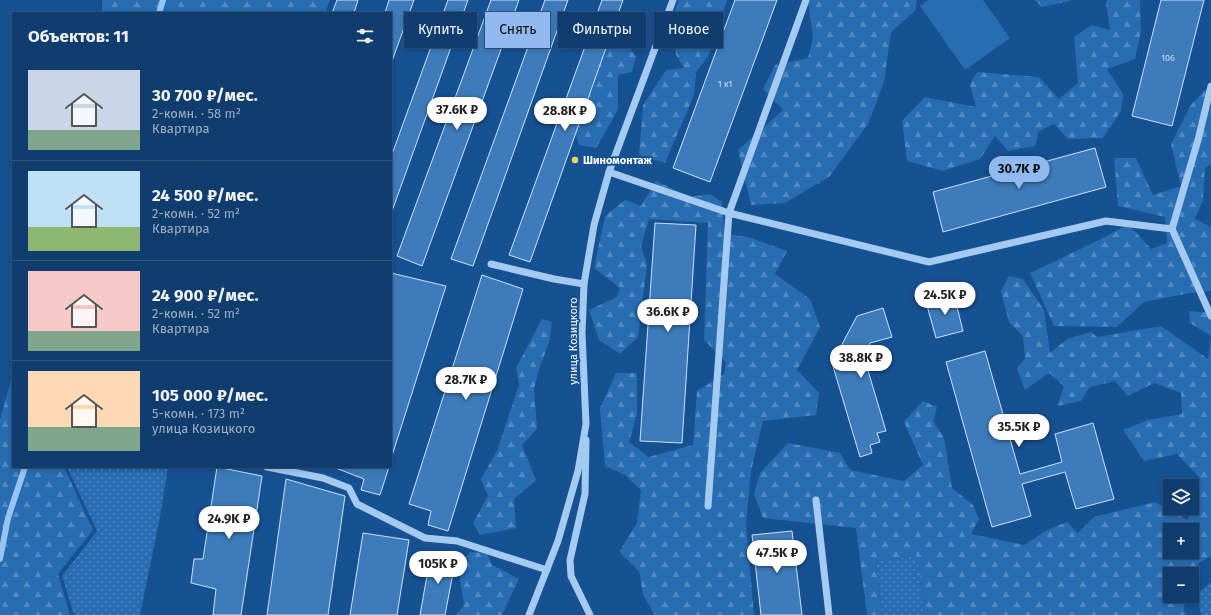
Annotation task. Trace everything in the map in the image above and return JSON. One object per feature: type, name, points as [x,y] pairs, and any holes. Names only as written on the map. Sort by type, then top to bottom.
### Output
[{"type":"street","name":"улица Козицкого","points":[[529,615],[558,541],[578,471],[586,424],[582,333],[584,284],[594,225],[609,172],[673,0]]},
{"type":"street","points":[[708,506],[730,213],[806,0]]},
{"type":"street","points":[[1211,86],[1198,140],[1172,229],[1211,316]]},
{"type":"street","points":[[609,172],[730,213],[929,262],[1106,221],[1172,229]]},
{"type":"street","points":[[491,264],[554,279],[584,284]]},
{"type":"street","points":[[586,424],[587,451],[585,494],[570,560],[572,576],[590,615]]},
{"type":"street","points":[[272,468],[323,478],[349,488],[356,504],[425,538],[457,541],[547,570]]},
{"type":"street","points":[[816,500],[829,615]]},
{"type":"green space","points":[[102,0],[330,0],[325,12],[102,12]]},
{"type":"green space","points":[[679,0],[727,0],[723,12],[674,12]]},
{"type":"green space","points":[[808,0],[917,0],[915,11],[891,32],[884,82],[868,124],[829,177],[785,203],[751,205],[738,150],[783,110],[763,89],[775,65],[808,58],[813,38]]},
{"type":"green space","points":[[928,0],[983,0],[1010,38],[965,70],[920,6]]},
{"type":"green space","points":[[1035,0],[1071,0],[1042,7]]},
{"type":"green space","points":[[1107,0],[1140,0],[1141,31],[1135,59],[1107,69],[1123,94],[1121,111],[1103,138],[1068,139],[1054,124],[1039,131],[1035,146],[1008,151],[995,136],[980,159],[943,171],[907,161],[902,121],[925,97],[976,107],[970,85],[977,72],[1039,77],[1059,99],[1078,83],[1074,37],[1091,25],[1110,30],[1106,3]]},
{"type":"green space","points":[[595,48],[629,48],[636,57],[632,72],[618,75],[618,110],[596,148],[579,145],[571,120]]},
{"type":"green space","points":[[675,48],[711,48],[708,57],[696,72],[694,95],[665,163],[639,155],[643,105],[666,70],[684,68],[676,55]]},
{"type":"green space","points":[[1211,84],[1211,164],[1205,168],[1203,200],[1195,219],[1211,227],[1211,291],[1190,293],[1144,302],[1117,327],[1054,326],[1030,273],[1105,237],[1128,224],[1151,249],[1167,243],[1165,217],[1118,206],[1114,158],[1136,158],[1153,195],[1181,186],[1171,144],[1190,106]]},
{"type":"green space","points":[[656,181],[690,197],[710,194],[722,202],[724,233],[751,238],[787,251],[775,274],[810,299],[820,327],[797,370],[819,393],[816,415],[763,421],[751,471],[746,524],[754,615],[655,615],[643,595],[639,571],[619,552],[637,523],[641,490],[625,475],[605,466],[600,408],[616,373],[637,373],[637,414],[629,442],[649,457],[693,445],[697,391],[724,374],[726,362],[704,340],[708,223],[649,219],[641,246],[647,265],[638,337],[620,354],[599,340],[589,310],[617,297],[620,288],[594,268],[605,216],[625,200],[641,206]]},
{"type":"green space","points":[[1009,276],[1023,279],[1044,310],[1050,353],[1067,339],[1091,332],[1097,337],[1161,326],[1208,359],[1211,336],[1211,556],[1199,563],[1197,567],[1163,567],[1163,603],[1185,603],[1184,611],[1187,615],[924,615],[917,556],[876,561],[882,615],[867,615],[856,528],[763,518],[754,494],[760,473],[788,443],[840,453],[850,470],[904,481],[923,465],[904,422],[923,401],[937,407],[933,421],[944,438],[952,488],[973,505],[979,519],[971,534],[1024,545],[1047,530],[1067,522],[1078,533],[1094,517],[1155,502],[1163,506],[1163,515],[1179,515],[1188,520],[1189,515],[1199,515],[1199,477],[1177,454],[1144,461],[1123,430],[1148,420],[1182,414],[1181,393],[1154,383],[1128,396],[1115,381],[1090,387],[1081,401],[1057,406],[1064,386],[1049,373],[1025,390],[1017,369],[1025,358],[1023,336],[1009,322],[1001,291]]},
{"type":"green space","points":[[1189,311],[1211,313],[1211,336],[1190,323]]},
{"type":"green space","points":[[542,319],[552,322],[549,343],[540,366],[534,389],[537,429],[522,445],[536,480],[514,499],[516,528],[480,535],[473,523],[488,496],[481,479],[497,451],[519,385],[516,368]]},
{"type":"green space","points":[[12,377],[12,468],[64,468],[93,530],[58,574],[70,615],[0,615],[0,420]]},
{"type":"green space","points":[[67,468],[168,468],[161,512],[140,615],[74,615],[62,576],[97,531]]},
{"type":"green space","points":[[470,552],[487,553],[492,565],[519,579],[502,615],[456,615],[464,605],[458,568]]},
{"type":"green space","points":[[917,556],[924,615],[882,615],[876,561]]},
{"type":"green space","points":[[1211,582],[1211,615],[1201,615],[1199,603],[1199,592]]},
{"type":"building","points":[[337,0],[358,0],[354,12],[332,12]]},
{"type":"building","points":[[389,0],[414,0],[410,12],[404,12],[404,28],[392,61],[392,12],[385,12]]},
{"type":"building","points":[[448,0],[468,0],[464,12],[444,12]]},
{"type":"building","points":[[491,0],[519,0],[515,12],[487,12]]},
{"type":"building","points":[[545,0],[568,0],[564,12],[558,12],[558,28],[473,266],[451,259],[528,48],[550,48],[550,12],[541,12]]},
{"type":"building","points":[[602,0],[623,0],[619,12],[598,12]]},
{"type":"building","points":[[735,0],[777,0],[710,182],[673,168],[717,48],[723,48],[723,33]]},
{"type":"building","points":[[1161,0],[1204,0],[1172,126],[1132,116]]},
{"type":"building","points":[[485,16],[485,48],[501,48],[422,266],[397,256],[473,48],[477,48],[477,38]]},
{"type":"building","points":[[431,48],[451,48],[392,211],[392,154]]},
{"type":"building","points":[[584,48],[606,48],[530,262],[509,255]]},
{"type":"building","points":[[1095,148],[1106,187],[943,232],[933,192]]},
{"type":"building","points":[[655,223],[696,225],[682,443],[640,441]]},
{"type":"building","points":[[392,273],[446,286],[392,456]]},
{"type":"building","points":[[482,275],[523,289],[448,531],[428,525],[431,511],[409,504]]},
{"type":"building","points":[[954,295],[963,331],[936,338],[926,302]]},
{"type":"building","points":[[883,308],[892,337],[870,343],[864,357],[886,431],[877,433],[880,442],[870,445],[872,453],[860,457],[832,363],[857,316]]},
{"type":"building","points":[[985,351],[1020,474],[1062,462],[1055,434],[1093,423],[1114,499],[1076,509],[1065,472],[1022,484],[1031,516],[992,527],[946,362]]},
{"type":"building","points":[[217,468],[262,476],[241,615],[213,615],[216,589],[191,583],[194,559],[203,559]]},
{"type":"building","points":[[336,468],[389,468],[380,495],[361,490],[364,479]]},
{"type":"building","points":[[286,479],[345,496],[328,615],[267,615]]},
{"type":"building","points":[[792,531],[802,615],[761,615],[752,535]]},
{"type":"building","points":[[363,533],[409,540],[397,615],[350,615]]},
{"type":"building","points":[[431,553],[456,557],[445,615],[420,615]]},
{"type":"waterway","points":[[159,12],[163,0]]},
{"type":"waterway","points":[[0,559],[8,518],[25,468]]},
{"type":"place","name":"Шиномонтаж","points":[[575,160]]}]
